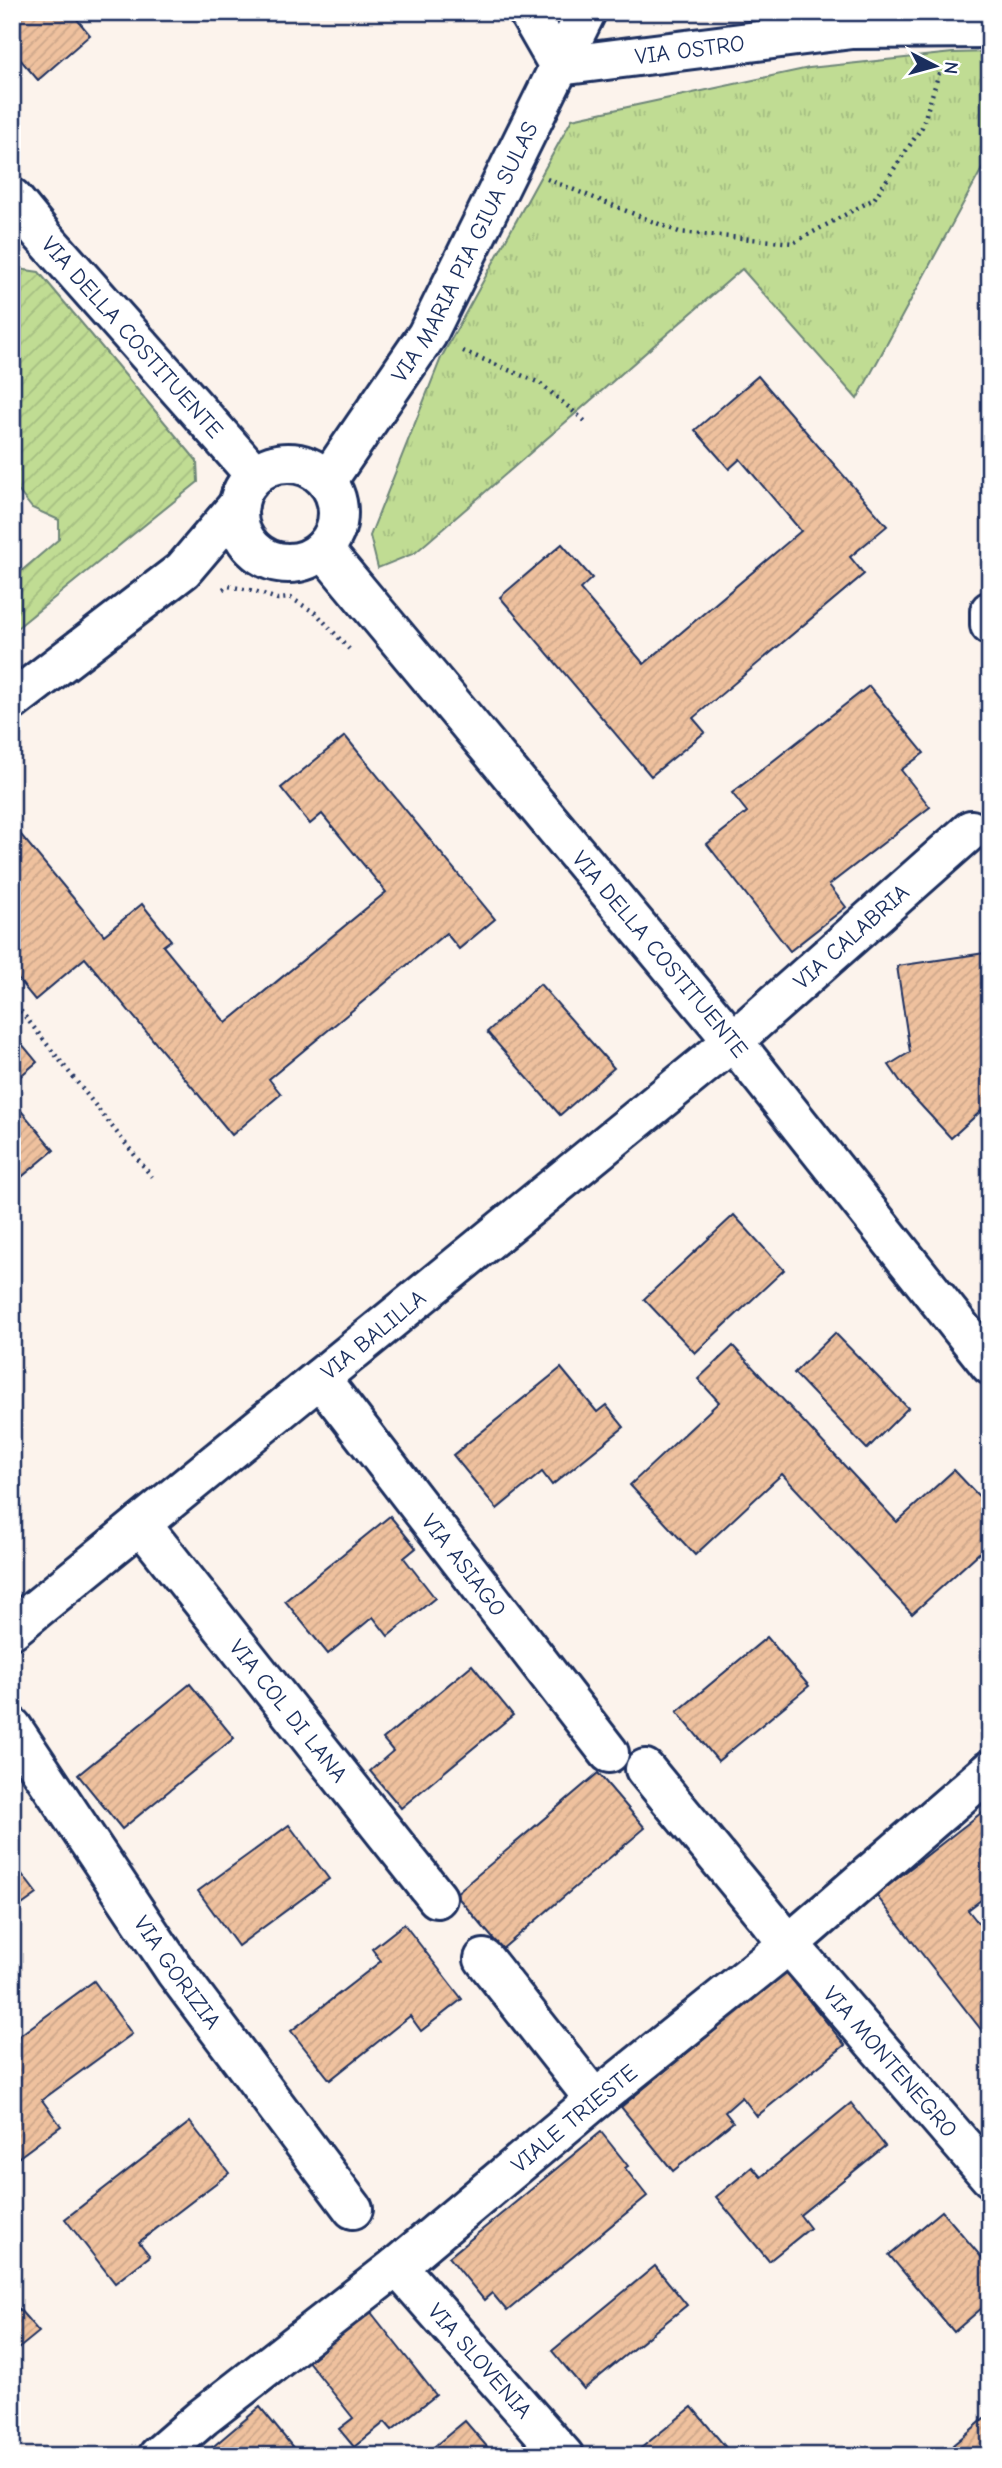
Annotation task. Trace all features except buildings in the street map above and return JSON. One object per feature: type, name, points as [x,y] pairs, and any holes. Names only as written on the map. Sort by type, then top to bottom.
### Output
[{"type":"street","points":[[527,12],[559,65]]},
{"type":"street","name":"VIA MARIA PIA GIUA SULAS","points":[[327,481],[427,335],[586,12]]},
{"type":"street","name":"VIA OSTRO","points":[[559,65],[852,29],[972,29]]},
{"type":"street","name":"VIA DELLA COSTITUENTE","points":[[12,198],[27,236],[247,489]]},
{"type":"street","points":[[12,701],[183,570],[247,489],[268,467],[284,463],[300,464],[316,471],[336,495],[339,511],[336,528],[329,543],[317,555],[301,562],[285,564],[268,560],[231,561],[183,570]]},
{"type":"street","points":[[247,489],[239,520],[244,537],[254,551],[268,560]]},
{"type":"street","name":"VIA DELLA COSTITUENTE","points":[[323,549],[733,1041],[990,1365]]},
{"type":"street","points":[[990,611],[990,625]]},
{"type":"street","name":"VIA CALABRIA","points":[[733,1041],[971,830]]},
{"type":"street","name":"VIA BALILLA","points":[[12,1629],[733,1041]]},
{"type":"street","name":"VIA ASIAGO","points":[[320,1378],[608,1753]]},
{"type":"street","name":"VIA COL DI LANA","points":[[141,1524],[437,1898]]},
{"type":"street","name":"VIA GORIZIA","points":[[12,1727],[175,1971],[354,2209]]},
{"type":"street","points":[[645,1769],[789,1944]]},
{"type":"street","name":"VIALE TRIESTE","points":[[158,2456],[203,2417],[397,2266],[595,2100],[789,1944],[987,1772]]},
{"type":"street","name":"VIA MONTENEGRO","points":[[789,1944],[990,2177]]},
{"type":"street","points":[[484,1959],[595,2100]]},
{"type":"street","name":"VIA SLOVENIA","points":[[397,2266],[564,2456]]},
{"type":"path","points":[[511,165],[679,232],[793,243],[874,199],[922,127],[972,29]]},
{"type":"path","points":[[427,335],[540,383],[586,422]]},
{"type":"path","points":[[217,593],[228,586],[255,590],[277,599],[291,598],[317,614],[354,655]]},
{"type":"path","points":[[12,1000],[152,1177]]},
{"type":"green space","points":[[990,52],[990,154],[857,399],[742,269],[415,553],[378,568],[370,536],[441,358],[572,119],[809,68],[953,53]]},
{"type":"green space","points":[[12,268],[39,272],[197,461],[198,482],[12,632],[12,579],[59,539],[59,520],[32,508],[12,483]]}]
